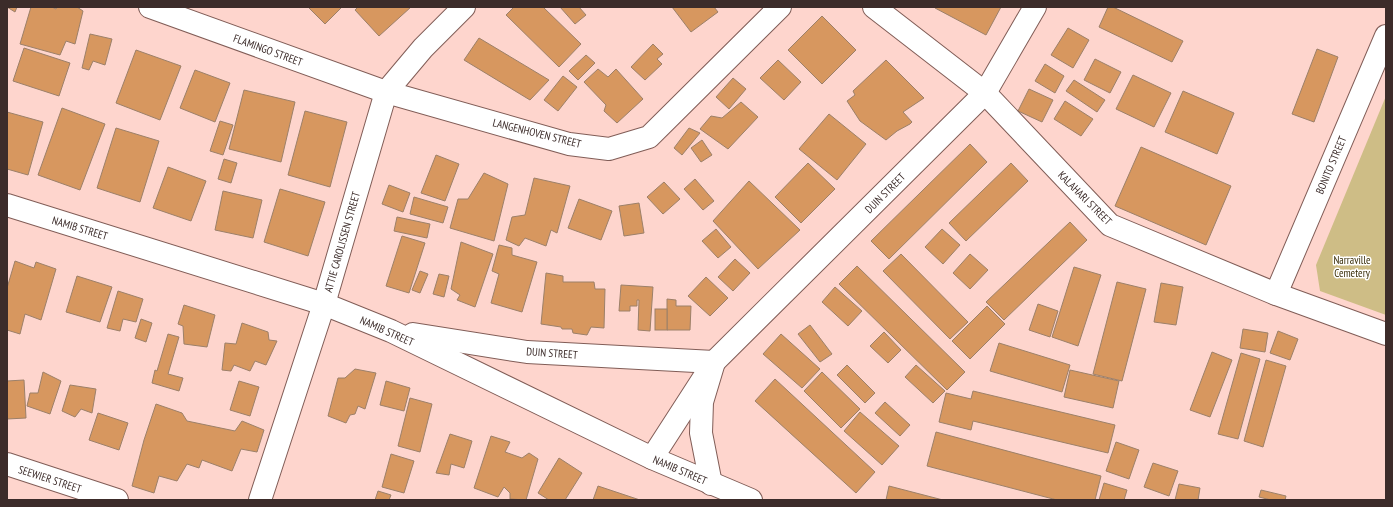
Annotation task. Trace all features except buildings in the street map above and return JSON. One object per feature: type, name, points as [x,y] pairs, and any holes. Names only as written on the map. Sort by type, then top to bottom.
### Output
[{"type":"street","name":"FLAMINGO STREET","points":[[150,7],[386,92]]},
{"type":"street","name":"ATTIE CAROLISSEN STREET","points":[[260,500],[324,304],[386,92],[423,48],[464,7]]},
{"type":"street","name":"LANGENHOVEN STREET","points":[[386,92],[569,144],[609,149],[649,137],[780,7]]},
{"type":"street","name":"KALAHARI STREET","points":[[874,7],[986,93],[1110,225],[1276,294],[1386,334]]},
{"type":"street","name":"DUIN STREET","points":[[652,458],[714,362],[986,93],[1036,7]]},
{"type":"street","name":"BONITO STREET","points":[[1276,294],[1386,36]]},
{"type":"street","name":"NAMIB STREET","points":[[7,205],[324,304],[390,331],[652,458],[751,500]]},
{"type":"street","name":"DUIN STREET","points":[[390,331],[527,352],[714,362]]},
{"type":"street","points":[[711,484],[701,433],[702,402],[714,362]]},
{"type":"street","name":"SEEWIER STREET","points":[[7,464],[117,500]]},
{"type":"green space","name":"Narraville Cemetery","points":[[1386,96],[1386,315],[1320,291],[1316,265]]}]
